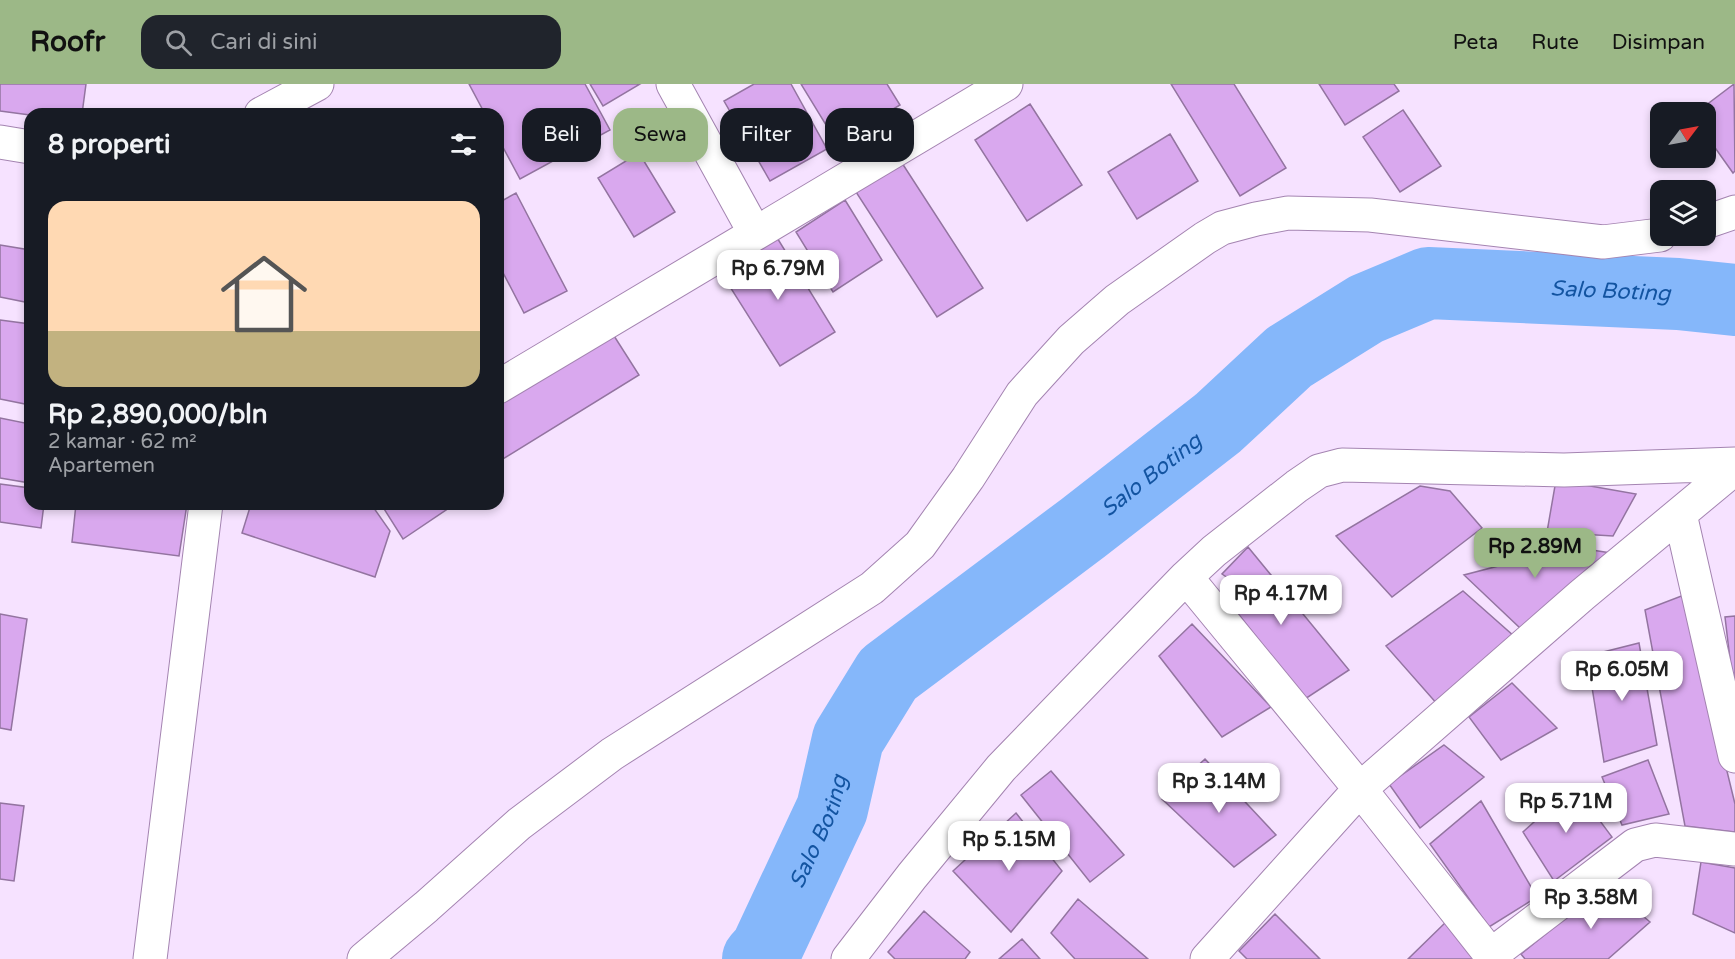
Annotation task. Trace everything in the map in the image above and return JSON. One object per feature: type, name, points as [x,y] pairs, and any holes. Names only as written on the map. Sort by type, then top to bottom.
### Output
[{"type":"street","points":[[272,108],[317,84]]},
{"type":"street","points":[[673,84],[756,233]]},
{"type":"street","points":[[504,383],[1005,84]]},
{"type":"street","points":[[0,142],[24,146]]},
{"type":"street","points":[[1716,219],[1735,212]]},
{"type":"street","points":[[364,959],[519,824],[612,754],[872,588],[920,546],[968,478],[1022,394],[1071,340],[1117,300],[1222,228],[1256,219],[1300,214],[1370,215],[1603,242],[1650,236]]},
{"type":"street","points":[[848,959],[912,876],[1001,768],[1186,576],[1214,551],[1319,471],[1342,465],[1564,470],[1735,466]]},
{"type":"street","points":[[1207,959],[1360,789],[1582,595],[1735,466]]},
{"type":"street","points":[[150,959],[205,510]]},
{"type":"street","points":[[1680,514],[1735,756]]},
{"type":"street","points":[[1186,576],[1360,789],[1493,957],[1620,856],[1643,842],[1655,840],[1735,849]]},
{"type":"building","points":[[0,84],[86,84],[83,108],[24,108],[24,114],[0,111]]},
{"type":"building","points":[[469,84],[585,84],[598,108],[522,108],[522,162],[551,162],[520,179],[504,149],[504,108],[482,108]]},
{"type":"building","points":[[590,84],[640,84],[603,106]]},
{"type":"building","points":[[754,84],[791,84],[804,108],[728,108],[724,101]]},
{"type":"building","points":[[801,84],[887,84],[900,105],[895,108],[825,108],[825,123]]},
{"type":"building","points":[[1171,84],[1234,84],[1286,168],[1240,196]]},
{"type":"building","points":[[1319,84],[1394,84],[1399,91],[1345,125]]},
{"type":"building","points":[[1734,84],[1735,171],[1733,173],[1716,149],[1716,102],[1710,102]]},
{"type":"building","points":[[1030,104],[1082,185],[1027,221],[975,140]]},
{"type":"building","points":[[1403,110],[1441,166],[1400,192],[1363,137]]},
{"type":"building","points":[[601,113],[610,130],[601,135]]},
{"type":"building","points":[[813,124],[825,145],[825,150],[813,157]]},
{"type":"building","points":[[1170,134],[1198,181],[1137,219],[1108,172]]},
{"type":"building","points":[[624,162],[644,162],[675,212],[634,237],[598,178]]},
{"type":"building","points":[[759,162],[804,162],[770,181]]},
{"type":"building","points":[[902,163],[983,288],[937,317],[856,192]]},
{"type":"building","points":[[516,193],[567,291],[524,313],[504,275],[504,200]]},
{"type":"building","points":[[845,200],[882,260],[833,292],[796,232]]},
{"type":"building","points":[[776,236],[835,332],[780,366],[720,271]]},
{"type":"building","points":[[0,245],[24,249],[24,302],[0,297]]},
{"type":"building","points":[[0,320],[24,323],[24,404],[0,399]]},
{"type":"building","points":[[609,328],[639,375],[504,458],[504,393]]},
{"type":"building","points":[[0,418],[24,423],[24,482],[0,478]]},
{"type":"building","points":[[1556,480],[1636,494],[1613,536],[1547,532]]},
{"type":"building","points":[[0,484],[24,487],[24,510],[43,510],[41,528],[0,522]]},
{"type":"building","points":[[1420,486],[1450,491],[1482,528],[1392,597],[1336,536]]},
{"type":"building","points":[[75,510],[186,510],[179,556],[72,542]]},
{"type":"building","points":[[249,510],[375,510],[390,531],[375,577],[242,533]]},
{"type":"building","points":[[385,510],[446,510],[403,539]]},
{"type":"building","points":[[1547,543],[1611,553],[1520,628],[1464,575],[1506,564]]},
{"type":"building","points":[[1248,547],[1349,670],[1305,699],[1221,592],[1235,583],[1222,574]]},
{"type":"building","points":[[1463,591],[1515,637],[1438,705],[1386,646]]},
{"type":"building","points":[[1684,595],[1735,804],[1735,832],[1685,826],[1645,610]]},
{"type":"building","points":[[0,614],[27,619],[11,730],[0,728]]},
{"type":"building","points":[[1735,616],[1735,702],[1725,617]]},
{"type":"building","points":[[1192,624],[1271,707],[1222,737],[1159,656]]},
{"type":"building","points":[[1639,643],[1657,745],[1604,762],[1587,656]]},
{"type":"building","points":[[1512,683],[1557,728],[1501,760],[1469,717]]},
{"type":"building","points":[[1444,745],[1484,777],[1420,828],[1389,784]]},
{"type":"building","points":[[1205,759],[1276,835],[1234,867],[1162,799]]},
{"type":"building","points":[[1648,760],[1669,814],[1622,825],[1602,777]]},
{"type":"building","points":[[1051,771],[1124,855],[1090,882],[1021,795]]},
{"type":"building","points":[[1574,786],[1612,837],[1554,881],[1523,832]]},
{"type":"building","points":[[1481,801],[1537,897],[1489,927],[1430,844]]},
{"type":"building","points":[[0,803],[24,806],[14,881],[0,879]]},
{"type":"building","points":[[1016,813],[1062,871],[1011,932],[953,871]]},
{"type":"building","points":[[1701,862],[1735,868],[1735,933],[1693,914]]},
{"type":"building","points":[[1606,885],[1650,922],[1608,959],[1525,959],[1521,954]]},
{"type":"building","points":[[1078,899],[1148,959],[1075,959],[1051,933]]},
{"type":"building","points":[[924,911],[970,952],[965,959],[895,959],[888,952]]},
{"type":"building","points":[[1275,914],[1320,959],[1247,959],[1239,951]]},
{"type":"building","points":[[1449,919],[1482,959],[1408,959]]},
{"type":"building","points":[[1022,939],[1040,959],[999,959]]},
{"type":"waterway","name":"Salo Boting","points":[[758,959],[766,950],[832,809],[848,739],[888,674],[1083,528],[1218,423],[1289,357],[1366,309],[1428,283],[1678,294],[1735,300]]}]
